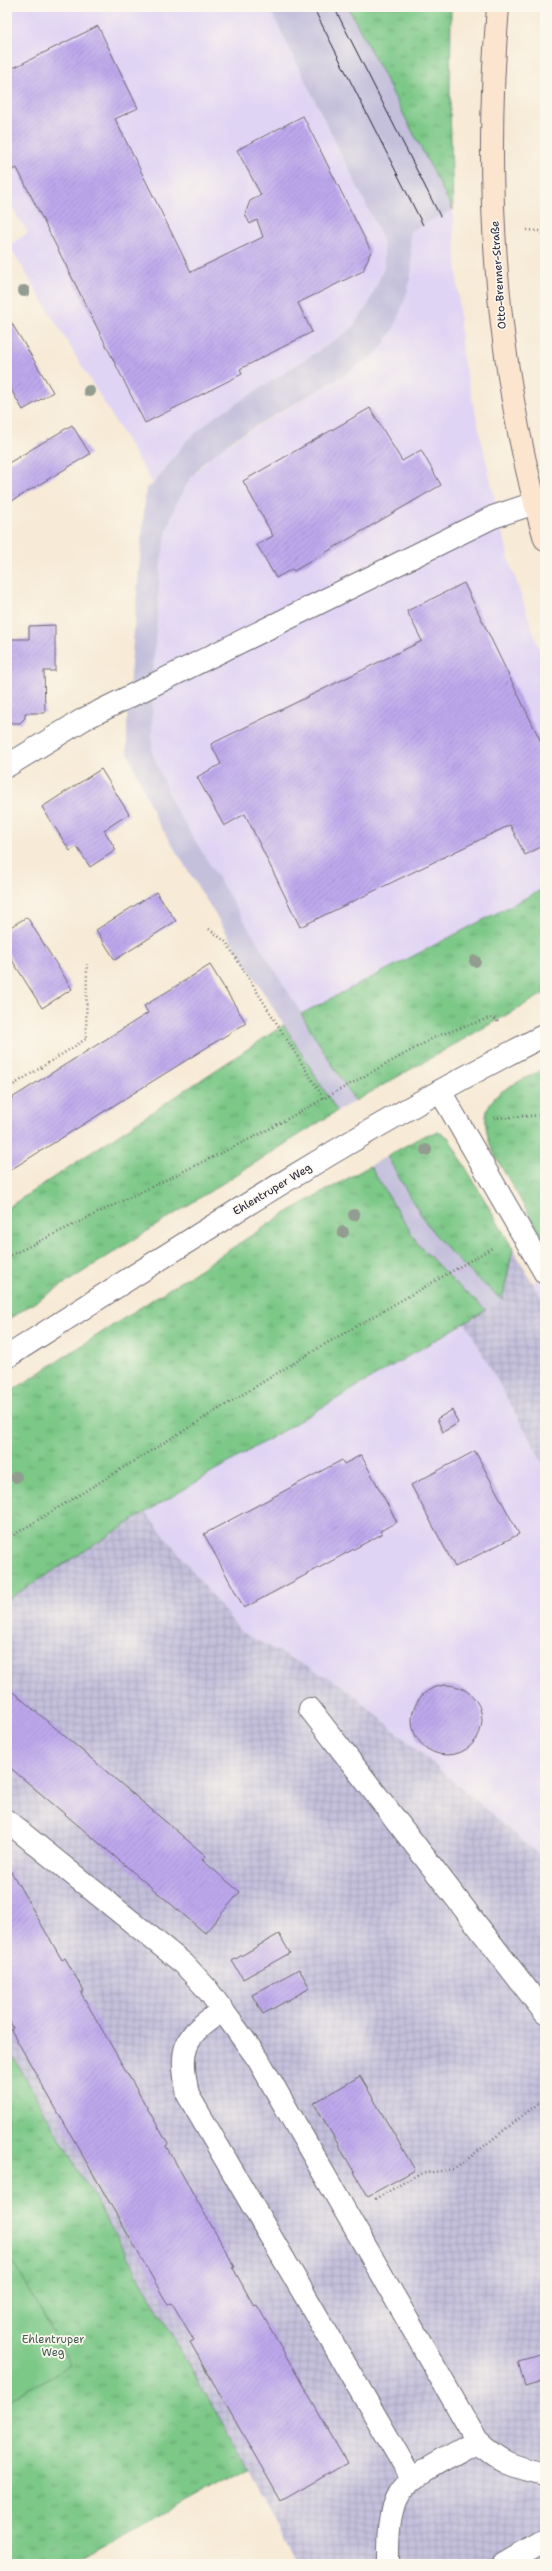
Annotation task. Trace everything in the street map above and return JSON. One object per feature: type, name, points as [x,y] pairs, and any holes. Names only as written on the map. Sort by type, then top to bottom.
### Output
[{"type":"street","name":"Otto-Brenner-Straße","points":[[498,7],[492,118],[494,234],[503,339],[535,502],[544,536]]},
{"type":"street","points":[[7,766],[84,719],[493,517],[535,502]]},
{"type":"street","name":"Ehlentruper Weg","points":[[7,1357],[232,1212],[440,1091],[545,1035]]},
{"type":"street","points":[[440,1091],[545,1273]]},
{"type":"street","points":[[310,1709],[545,2013]]},
{"type":"street","points":[[7,1821],[178,1960],[207,1989],[258,2059],[477,2441],[494,2458],[507,2464],[545,2474]]},
{"type":"street","points":[[223,2010],[203,2024],[188,2039],[182,2063],[188,2095],[412,2479]]},
{"type":"street","points":[[388,2564],[392,2515],[398,2495],[412,2479],[477,2441]]},
{"type":"street","points":[[504,2564],[545,2540]]},
{"type":"path","points":[[209,929],[226,942],[324,1099]]},
{"type":"path","points":[[7,1089],[86,1039],[87,964]]},
{"type":"path","points":[[7,1257],[260,1134],[437,1036],[489,1018],[496,1019],[514,1051]]},
{"type":"path","points":[[7,1539],[320,1347],[453,1269],[522,1232]]},
{"type":"path","points":[[347,2214],[419,2174],[455,2169],[545,2098]]},
{"type":"shaded area","points":[[7,7],[269,7],[381,235],[384,250],[384,268],[368,305],[352,328],[213,418],[187,440],[153,484],[9,245],[28,233],[7,199]]},
{"type":"shaded area","points":[[269,7],[348,7],[453,210],[410,231],[412,269],[407,293],[394,328],[379,351],[349,372],[232,440],[205,461],[190,479],[176,504],[167,530],[161,562],[153,673],[152,752],[172,803],[355,1101],[337,1111],[156,819],[127,750],[127,711],[146,488],[153,484],[187,440],[213,418],[352,328],[368,305],[384,268],[384,250],[381,235]]},
{"type":"shaded area","points":[[453,210],[462,355],[509,560],[545,666],[545,888],[301,1014],[171,803],[152,752],[153,673],[161,562],[167,530],[175,504],[190,479],[217,450],[349,372],[412,269],[410,231]]},
{"type":"shaded area","points":[[387,1156],[423,1218],[439,1239],[470,1272],[502,1300],[486,1310],[454,1282],[418,1244],[370,1166]]},
{"type":"shaded area","points":[[513,1249],[545,1304],[545,1467],[465,1322],[502,1300]]},
{"type":"shaded area","points":[[545,1276],[545,1304],[533,1283]]},
{"type":"shaded area","points":[[465,1322],[545,1467],[545,1860],[342,1685],[241,1632],[146,1512]]},
{"type":"shaded area","points":[[146,1512],[241,1632],[342,1685],[545,1860],[545,2564],[295,2564],[247,2467],[7,2045],[7,1600]]},
{"type":"green space","points":[[348,7],[451,7],[450,107],[453,210]]},
{"type":"green space","points":[[545,888],[545,993],[355,1101],[301,1014]]},
{"type":"green space","points":[[284,1025],[337,1111],[7,1320],[7,1208]]},
{"type":"green space","points":[[545,1068],[545,1242],[494,1154],[487,1135],[486,1119],[488,1108],[494,1098],[503,1090]]},
{"type":"green space","points":[[438,1132],[448,1137],[513,1249],[502,1300],[460,1262],[431,1230],[387,1156],[425,1135]]},
{"type":"green space","points":[[370,1166],[418,1244],[454,1282],[486,1310],[146,1512],[7,1600],[7,1394],[286,1213]]},
{"type":"green space","points":[[7,2045],[247,2467],[72,2564],[7,2564]]},
{"type":"green space","points":[[7,2250],[71,2365],[7,2401]]},
{"type":"building","points":[[98,26],[138,108],[115,119],[191,272],[263,237],[257,220],[250,224],[245,214],[250,201],[261,195],[237,150],[303,116],[371,251],[363,271],[298,303],[312,332],[240,369],[242,374],[145,423],[17,168],[13,170],[7,158],[7,71]]},
{"type":"building","points":[[8,317],[53,392],[23,410],[7,383]]},
{"type":"building","points":[[370,408],[402,461],[421,450],[441,485],[294,571],[292,569],[276,578],[257,545],[273,536],[243,481]]},
{"type":"building","points":[[72,425],[90,454],[7,504],[7,464]]},
{"type":"building","points":[[464,583],[545,750],[545,845],[525,855],[510,825],[300,927],[245,814],[224,826],[197,777],[221,764],[211,744],[422,641],[407,611]]},
{"type":"building","points":[[55,625],[55,671],[44,671],[45,713],[25,713],[25,718],[20,723],[7,723],[7,639],[29,639],[29,626]]},
{"type":"building","points":[[101,769],[129,814],[104,830],[116,850],[90,867],[77,847],[70,851],[42,807]]},
{"type":"building","points":[[156,892],[176,921],[115,960],[96,930]]},
{"type":"building","points":[[27,917],[72,989],[42,1008],[7,952],[7,929]]},
{"type":"building","points":[[210,965],[246,1023],[7,1172],[7,1101],[148,1013],[144,1006]]},
{"type":"building","points":[[452,1410],[458,1423],[443,1432],[437,1419]]},
{"type":"building","points":[[475,1451],[519,1534],[455,1567],[411,1485]]},
{"type":"building","points":[[361,1455],[397,1522],[380,1531],[382,1534],[244,1608],[204,1534],[342,1460],[344,1464]]},
{"type":"building","points":[[447,1685],[460,1688],[472,1695],[479,1707],[482,1720],[479,1733],[472,1745],[460,1752],[447,1755],[434,1752],[422,1745],[415,1733],[412,1720],[415,1707],[422,1695],[434,1688]]},
{"type":"building","points":[[7,1687],[206,1856],[202,1860],[240,1892],[205,1933],[7,1765]]},
{"type":"building","points":[[10,1870],[62,1960],[65,1958],[84,1991],[81,1993],[168,2144],[166,2146],[235,2267],[233,2268],[254,2306],[257,2305],[347,2463],[281,2501],[190,2342],[194,2340],[172,2303],[168,2305],[11,2030],[13,2028],[7,2016],[7,1871]]},
{"type":"building","points":[[279,1934],[290,1953],[243,1979],[232,1961]]},
{"type":"building","points":[[299,1969],[310,1988],[263,2014],[252,1995]]},
{"type":"building","points":[[360,2076],[415,2170],[368,2196],[314,2103]]},
{"type":"building","points":[[545,2354],[545,2381],[525,2387],[518,2361]]},
{"type":"tram line","points":[[313,7],[423,225]]},
{"type":"tram line","points":[[334,7],[440,216]]}]
